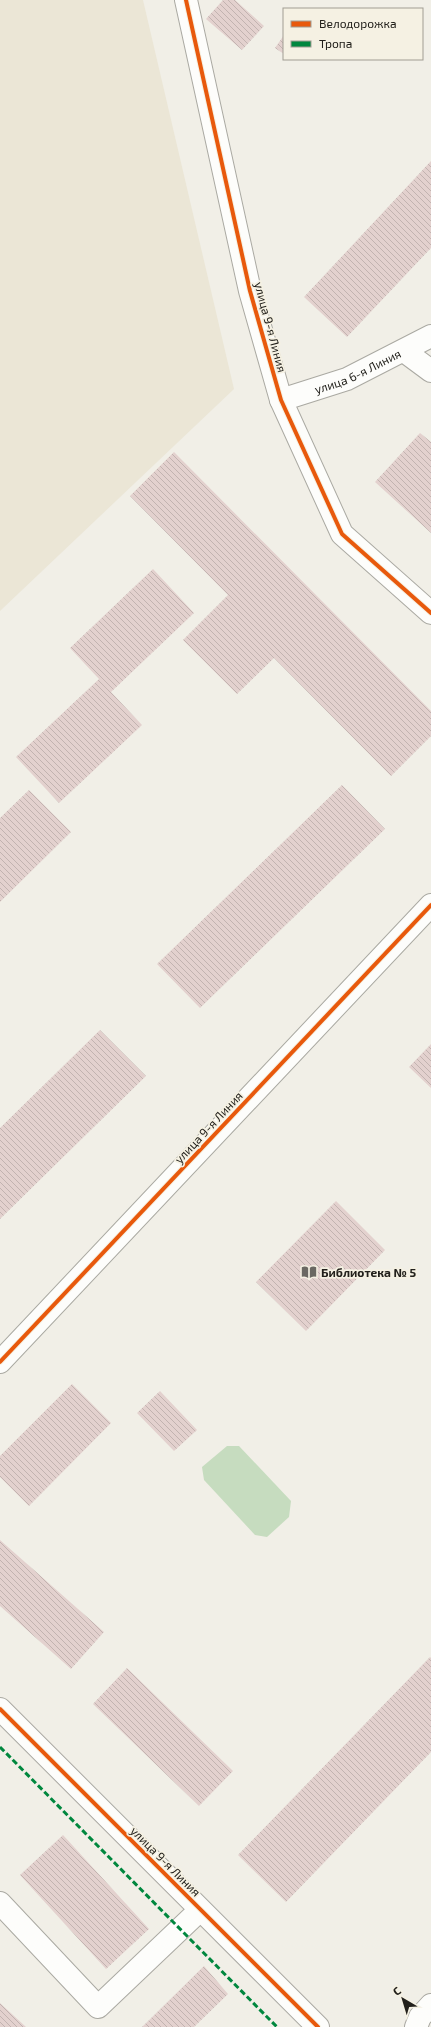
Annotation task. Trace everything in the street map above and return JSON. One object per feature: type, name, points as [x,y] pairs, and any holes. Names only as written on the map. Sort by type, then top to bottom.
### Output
[{"type":"street","name":"улица 9-я Линия","points":[[186,0],[250,291],[281,400],[342,534],[431,613]]},
{"type":"street","name":"улица 6-я Линия","points":[[281,400],[347,379],[431,336]]},
{"type":"street","points":[[404,351],[431,371]]},
{"type":"street","name":"улица 9-я Линия","points":[[0,1362],[431,905]]},
{"type":"street","name":"улица 9-я Линия","points":[[0,1709],[318,2027]]},
{"type":"street","points":[[0,1903],[98,2007],[200,1910]]},
{"type":"street","points":[[416,2027],[420,2017],[431,2005]]},
{"type":"shaded area","points":[[0,0],[143,0],[234,389],[0,611]]},
{"type":"green space","points":[[227,1446],[239,1446],[291,1501],[289,1517],[267,1537],[255,1535],[204,1480],[202,1467]]},
{"type":"building","points":[[223,0],[235,0],[264,26],[242,50],[206,19]]},
{"type":"building","points":[[283,36],[283,53],[275,48]]},
{"type":"building","points":[[431,161],[431,248],[347,337],[304,297]]},
{"type":"building","points":[[420,433],[431,442],[431,533],[375,482]]},
{"type":"building","points":[[174,452],[431,711],[431,736],[391,776],[274,658],[237,694],[183,640],[228,595],[130,496]]},
{"type":"building","points":[[153,569],[194,613],[111,692],[142,725],[59,803],[16,757],[99,679],[70,648]]},
{"type":"building","points":[[342,785],[385,829],[200,1008],[157,964]]},
{"type":"building","points":[[29,790],[71,832],[0,902],[0,818]]},
{"type":"building","points":[[100,1030],[146,1076],[0,1219],[0,1128]]},
{"type":"building","points":[[431,1044],[431,1088],[409,1067]]},
{"type":"building","points":[[336,1201],[385,1250],[306,1331],[256,1282]]},
{"type":"building","points":[[72,1384],[111,1423],[29,1506],[0,1477],[0,1456]]},
{"type":"building","points":[[160,1391],[197,1430],[174,1451],[137,1413]]},
{"type":"building","points":[[0,1540],[104,1632],[71,1669],[0,1606]]},
{"type":"building","points":[[430,1657],[431,1752],[286,1902],[238,1855]]},
{"type":"building","points":[[127,1668],[233,1771],[199,1806],[93,1704]]},
{"type":"building","points":[[63,1835],[149,1929],[106,1969],[20,1875]]},
{"type":"building","points":[[204,1966],[228,1994],[194,2027],[142,2027]]},
{"type":"building","points":[[0,2003],[26,2027],[0,2027]]},
{"type":"marked path","points":[[0,1747],[277,2027]]},
{"type":"cycle path","points":[[186,0],[250,291],[281,400],[342,534],[431,613]]},
{"type":"cycle path","points":[[0,1362],[431,905]]},
{"type":"cycle path","points":[[0,1709],[318,2027]]},
{"type":"place","name":"Библиотека № 5","points":[[309,1272]]}]
